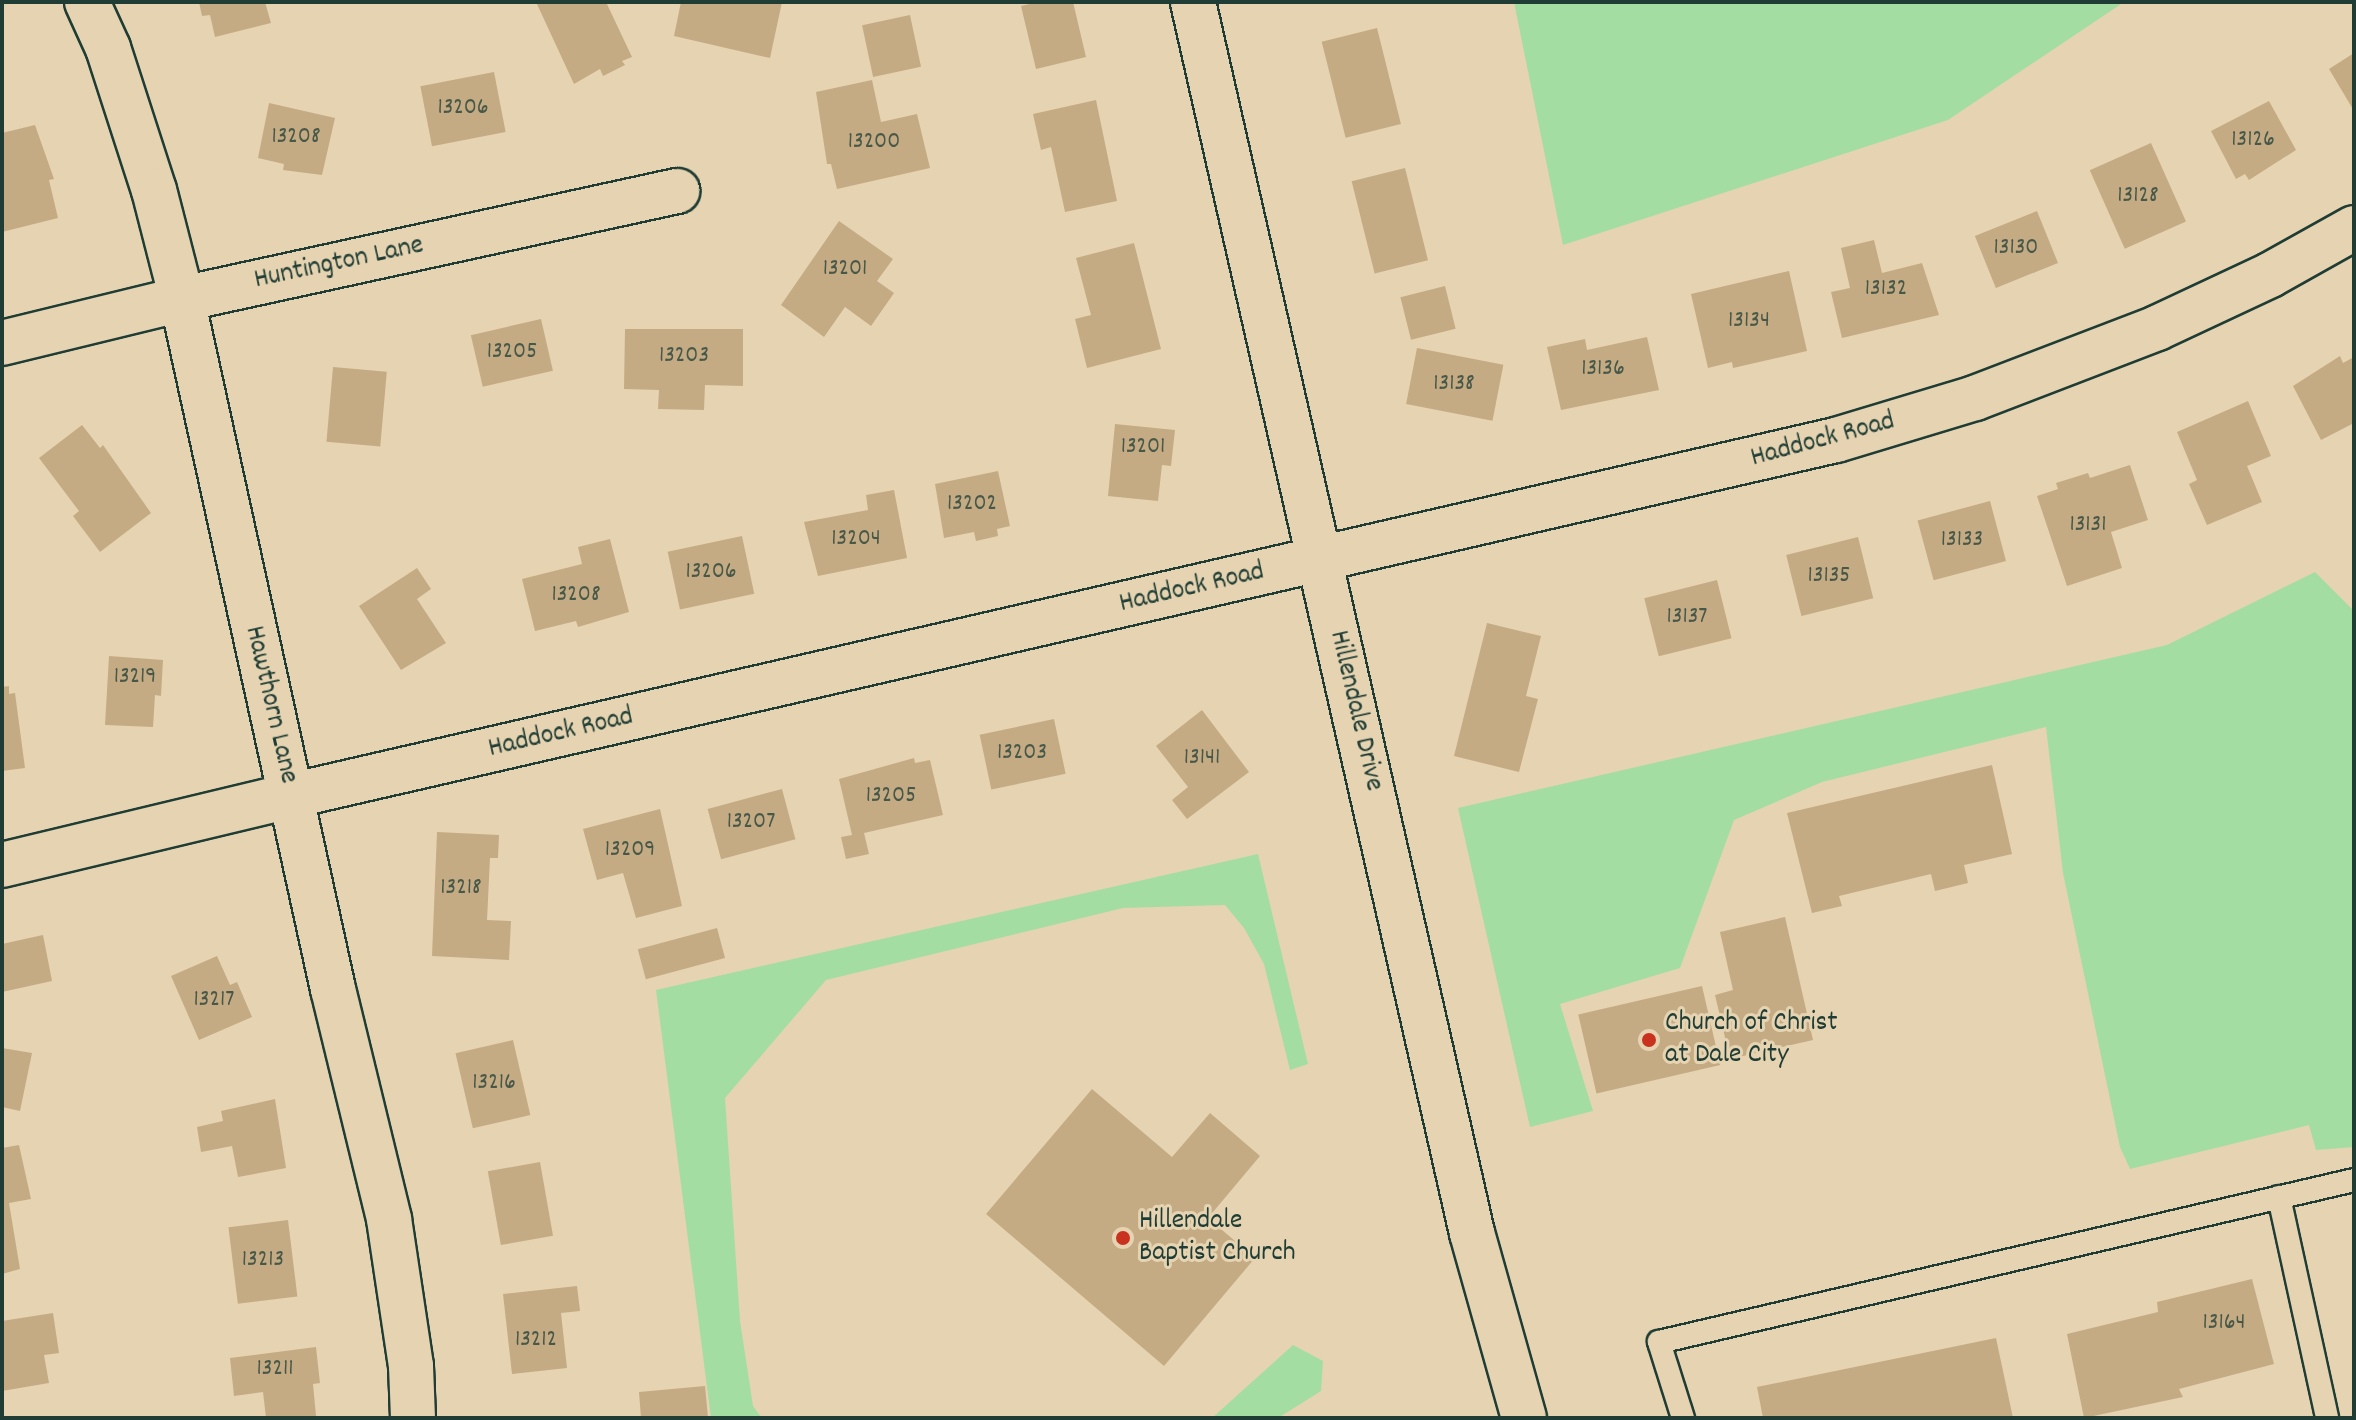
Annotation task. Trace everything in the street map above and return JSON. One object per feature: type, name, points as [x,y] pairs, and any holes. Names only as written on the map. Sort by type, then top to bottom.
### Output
[{"type":"street","name":"Hawthorn Lane","points":[[87,2],[108,48],[154,190],[182,299],[290,796],[389,1219],[411,1366],[413,1418]]},
{"type":"street","name":"Hillendale Drive","points":[[1193,2],[1472,1233],[1524,1418]]},
{"type":"street","name":"Huntington Lane","points":[[2,343],[182,299],[677,191]]},
{"type":"street","name":"Haddock Road","points":[[2,865],[1836,440],[1975,398],[2157,328],[2270,275],[2354,228]]},
{"type":"lane","points":[[1683,1418],[1659,1342],[2354,1180]]},
{"type":"lane","points":[[2279,1197],[2327,1418]]},
{"type":"green space","points":[[1514,2],[2124,2],[1948,120],[1563,245]]},
{"type":"green space","points":[[2315,572],[2354,611],[2354,1147],[2316,1150],[2309,1125],[2130,1169],[2120,1147],[2063,873],[2046,727],[1822,782],[1734,820],[1680,968],[1560,1004],[1593,1111],[1530,1127],[1458,808],[2167,645]]},
{"type":"green space","points":[[1258,854],[1308,1064],[1290,1070],[1264,964],[1244,928],[1225,905],[1123,908],[826,980],[725,1098],[740,1321],[753,1406],[762,1418],[711,1418],[656,990]]},
{"type":"green space","points":[[1293,1345],[1323,1361],[1321,1391],[1278,1418],[1212,1418]]},
{"type":"building","points":[[199,2],[265,2],[271,23],[215,37],[210,15],[202,16]]},
{"type":"building","points":[[536,2],[606,2],[632,57],[622,61],[625,65],[603,76],[600,69],[574,84]]},
{"type":"building","points":[[681,2],[782,2],[770,58],[674,36]]},
{"type":"building","points":[[1038,2],[1073,2],[1086,57],[1036,69],[1021,6]]},
{"type":"building","points":[[910,15],[921,67],[873,77],[862,25]]},
{"type":"building","points":[[1377,28],[1401,124],[1346,138],[1322,42]]},
{"type":"building","points":[[2354,53],[2354,111],[2329,69]]},
{"type":"building","points":[[494,72],[506,132],[432,146],[420,86]]},
{"type":"building","points":[[872,80],[881,122],[917,114],[930,168],[837,189],[831,164],[827,164],[816,92]]},
{"type":"building","points":[[1096,100],[1117,201],[1065,212],[1051,147],[1041,150],[1033,114]]},
{"type":"building","points":[[2269,101],[2296,150],[2249,180],[2245,174],[2236,179],[2211,131]]},
{"type":"building","points":[[269,103],[335,118],[322,175],[283,170],[284,164],[258,158]]},
{"type":"building","points":[[35,125],[54,179],[49,180],[58,218],[2,232],[2,133]]},
{"type":"building","points":[[2151,143],[2186,222],[2125,249],[2090,170]]},
{"type":"building","points":[[1405,168],[1428,260],[1375,273],[1352,181]]},
{"type":"building","points":[[2037,211],[2058,263],[1996,288],[1975,236]]},
{"type":"building","points":[[839,221],[893,259],[877,281],[894,293],[871,326],[845,307],[824,337],[781,305]]},
{"type":"building","points":[[1874,240],[1882,273],[1922,263],[1939,315],[1842,338],[1831,292],[1850,288],[1841,248]]},
{"type":"building","points":[[1134,243],[1161,349],[1087,368],[1075,319],[1091,315],[1076,258]]},
{"type":"building","points":[[1789,271],[1807,351],[1733,368],[1732,362],[1708,368],[1691,294]]},
{"type":"building","points":[[1445,286],[1456,329],[1411,340],[1400,297]]},
{"type":"building","points":[[541,319],[553,371],[483,387],[471,335]]},
{"type":"building","points":[[625,329],[743,329],[743,386],[705,385],[704,410],[658,409],[659,390],[624,389]]},
{"type":"building","points":[[1647,337],[1659,390],[1561,410],[1547,347],[1585,339],[1587,350]]},
{"type":"building","points":[[1417,348],[1503,365],[1493,421],[1406,404]]},
{"type":"building","points":[[2340,356],[2343,363],[2354,357],[2354,423],[2321,440],[2293,386]]},
{"type":"building","points":[[333,367],[387,372],[380,446],[326,442]]},
{"type":"building","points":[[2248,401],[2271,456],[2247,466],[2262,502],[2207,525],[2189,484],[2197,480],[2177,432]]},
{"type":"building","points":[[1115,424],[1175,430],[1171,466],[1162,465],[1158,501],[1108,496]]},
{"type":"building","points":[[82,425],[100,448],[103,445],[151,513],[100,552],[73,516],[79,511],[39,458]]},
{"type":"building","points":[[2130,465],[2148,520],[2111,532],[2122,568],[2067,586],[2037,496],[2058,489],[2056,483],[2088,473],[2090,478]]},
{"type":"building","points":[[998,471],[1010,526],[997,529],[998,536],[976,541],[974,532],[944,538],[935,484]]},
{"type":"building","points":[[894,490],[907,558],[818,576],[804,522],[868,510],[866,495]]},
{"type":"building","points":[[1990,501],[2006,561],[1934,580],[1918,520]]},
{"type":"building","points":[[742,536],[754,594],[680,610],[668,552]]},
{"type":"building","points":[[1858,537],[1873,598],[1801,616],[1786,555]]},
{"type":"building","points":[[610,539],[629,612],[578,627],[576,621],[535,631],[522,579],[582,564],[578,547]]},
{"type":"building","points":[[417,568],[431,589],[417,599],[446,643],[401,670],[359,606]]},
{"type":"building","points":[[1717,580],[1732,638],[1659,656],[1644,598]]},
{"type":"building","points":[[1487,623],[1541,636],[1526,696],[1538,699],[1519,772],[1454,756]]},
{"type":"building","points":[[109,656],[163,660],[161,696],[155,695],[153,727],[105,725]]},
{"type":"building","points":[[9,686],[9,694],[15,693],[25,768],[2,771],[2,687]]},
{"type":"building","points":[[1202,710],[1249,772],[1187,819],[1172,800],[1188,787],[1156,746]]},
{"type":"building","points":[[1054,719],[1066,774],[991,790],[980,735]]},
{"type":"building","points":[[914,758],[915,763],[930,760],[943,815],[864,833],[869,854],[846,859],[841,837],[852,835],[839,779]]},
{"type":"building","points":[[1992,765],[2012,854],[1964,865],[1968,883],[1935,891],[1931,874],[1839,896],[1842,906],[1812,913],[1787,813]]},
{"type":"building","points":[[782,789],[795,839],[721,859],[708,809]]},
{"type":"building","points":[[660,809],[682,906],[636,918],[623,873],[597,880],[583,829]]},
{"type":"building","points":[[437,832],[499,835],[498,858],[490,858],[487,920],[511,921],[509,960],[432,956]]},
{"type":"building","points":[[1785,917],[1813,1040],[1730,1059],[1715,995],[1733,990],[1720,932]]},
{"type":"building","points":[[717,928],[725,958],[646,979],[638,949]]},
{"type":"building","points":[[43,935],[52,981],[2,992],[2,944]]},
{"type":"building","points":[[217,956],[230,985],[237,982],[252,1017],[199,1040],[171,976]]},
{"type":"building","name":"Church of Christ at Dale City","points":[[1702,986],[1720,1065],[1596,1093],[1578,1015]]},
{"type":"building","points":[[513,1040],[530,1115],[473,1128],[456,1053]]},
{"type":"building","points":[[2,1048],[32,1053],[20,1111],[2,1107]]},
{"type":"building","name":"Hillendale Baptist Church","points":[[1092,1089],[1172,1157],[1210,1113],[1260,1156],[1208,1218],[1255,1258],[1164,1366],[986,1214]]},
{"type":"building","points":[[275,1099],[286,1168],[238,1177],[232,1146],[201,1152],[197,1127],[223,1121],[221,1111]]},
{"type":"building","points":[[19,1145],[31,1199],[9,1203],[20,1269],[2,1274],[2,1148]]},
{"type":"building","points":[[540,1162],[553,1236],[501,1245],[488,1171]]},
{"type":"building","points":[[288,1220],[297,1296],[238,1304],[228,1227]]},
{"type":"building","points":[[2252,1279],[2274,1364],[2179,1389],[2183,1397],[2084,1418],[2067,1334],[2158,1312],[2157,1302]]},
{"type":"building","points":[[577,1286],[580,1311],[561,1313],[567,1368],[512,1374],[503,1294]]},
{"type":"building","points":[[53,1313],[59,1353],[44,1355],[49,1383],[2,1391],[2,1321]]},
{"type":"building","points":[[1996,1338],[2013,1418],[1763,1418],[1757,1387]]},
{"type":"building","points":[[316,1347],[320,1383],[313,1384],[316,1416],[266,1418],[263,1392],[234,1396],[230,1358]]},
{"type":"building","points":[[705,1386],[708,1418],[641,1418],[639,1392]]},
{"type":"place","name":"Church of Christ at Dale City","points":[[1649,1040]]},
{"type":"place","name":"Hillendale Baptist Church","points":[[1123,1238]]}]
